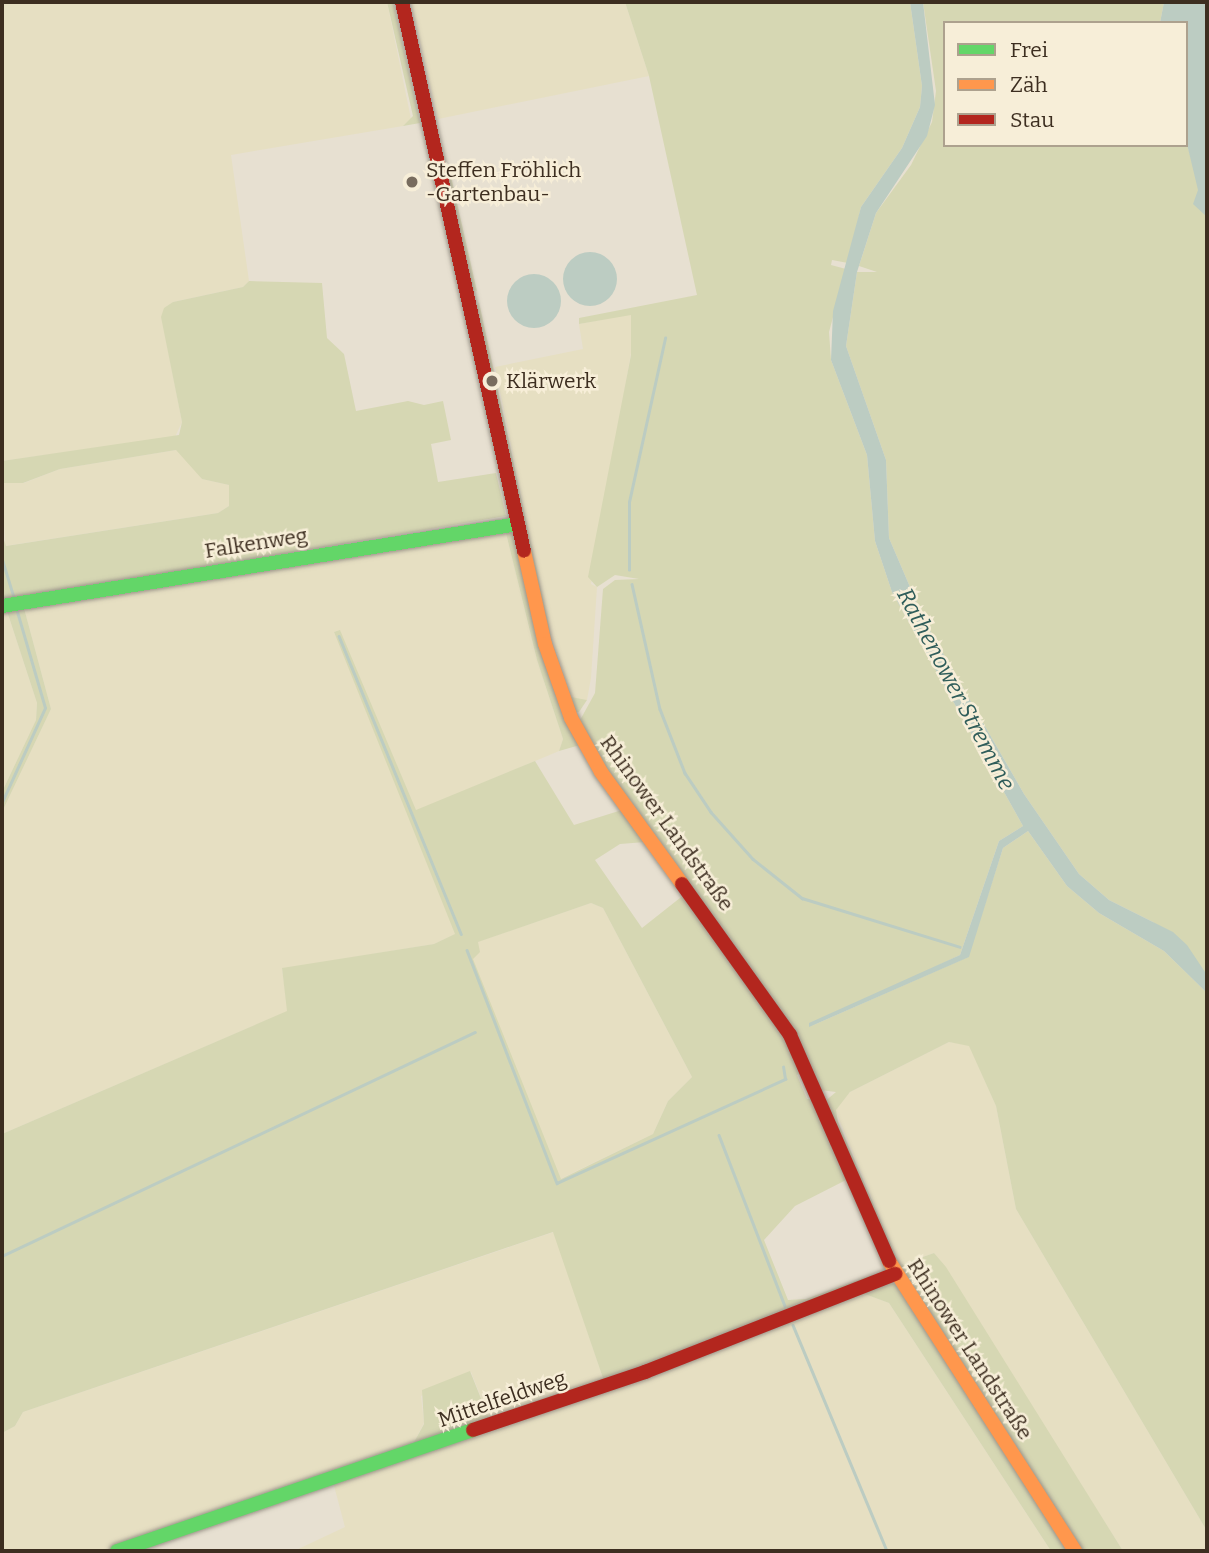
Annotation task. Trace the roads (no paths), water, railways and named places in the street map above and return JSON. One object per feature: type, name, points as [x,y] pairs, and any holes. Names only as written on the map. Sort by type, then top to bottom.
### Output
[{"type":"main road","name":"Rhinower Landstraße","points":[[402,2],[545,644],[580,736],[790,1035],[895,1274],[1075,1551]]},
{"type":"main road","name":"Falkenweg","points":[[2,606],[518,524]]},
{"type":"main road","name":"Mittelfeldweg","points":[[117,1551],[645,1372],[895,1274]]},
{"type":"water","name":"Rathenower Stremme","points":[[910,2],[923,2],[935,105],[927,136],[876,213],[857,272],[846,346],[886,460],[889,538],[925,622],[1024,794],[1079,874],[1109,900],[1173,932],[1187,945],[1207,975],[1207,993],[1164,951],[1099,913],[1067,886],[1028,831],[1003,848],[969,957],[809,1027],[809,1023],[960,955],[999,841],[1023,826],[892,592],[875,541],[867,455],[831,360],[833,311],[861,207],[902,148],[920,107],[922,86]]},
{"type":"water","points":[[1164,2],[1207,2],[1207,217],[1193,204],[1198,190],[1188,147],[1188,21],[1160,21]]},
{"type":"water","points":[[590,252],[609,260],[617,279],[609,298],[590,306],[571,298],[563,279],[571,260]]},
{"type":"water","points":[[534,274],[553,282],[561,301],[553,320],[534,328],[515,320],[507,301],[515,282]]},
{"type":"waterway","points":[[629,570],[629,502],[665,338]]},
{"type":"waterway","points":[[2,558],[13,595]]},
{"type":"waterway","points":[[632,584],[660,709],[685,773],[711,812],[753,859],[802,898],[960,947]]},
{"type":"waterway","points":[[2,802],[45,708],[16,608]]},
{"type":"waterway","points":[[339,636],[461,934]]},
{"type":"waterway","points":[[467,950],[557,1183],[785,1079],[783,1067]]},
{"type":"waterway","points":[[2,1256],[475,1032]]},
{"type":"waterway","points":[[719,1135],[785,1306]]},
{"type":"waterway","points":[[793,1325],[887,1551]]},
{"type":"place","name":"Steffen Fröhlich -Gartenbau-","points":[[412,182]]},
{"type":"place","name":"Klärwerk","points":[[492,381]]}]
